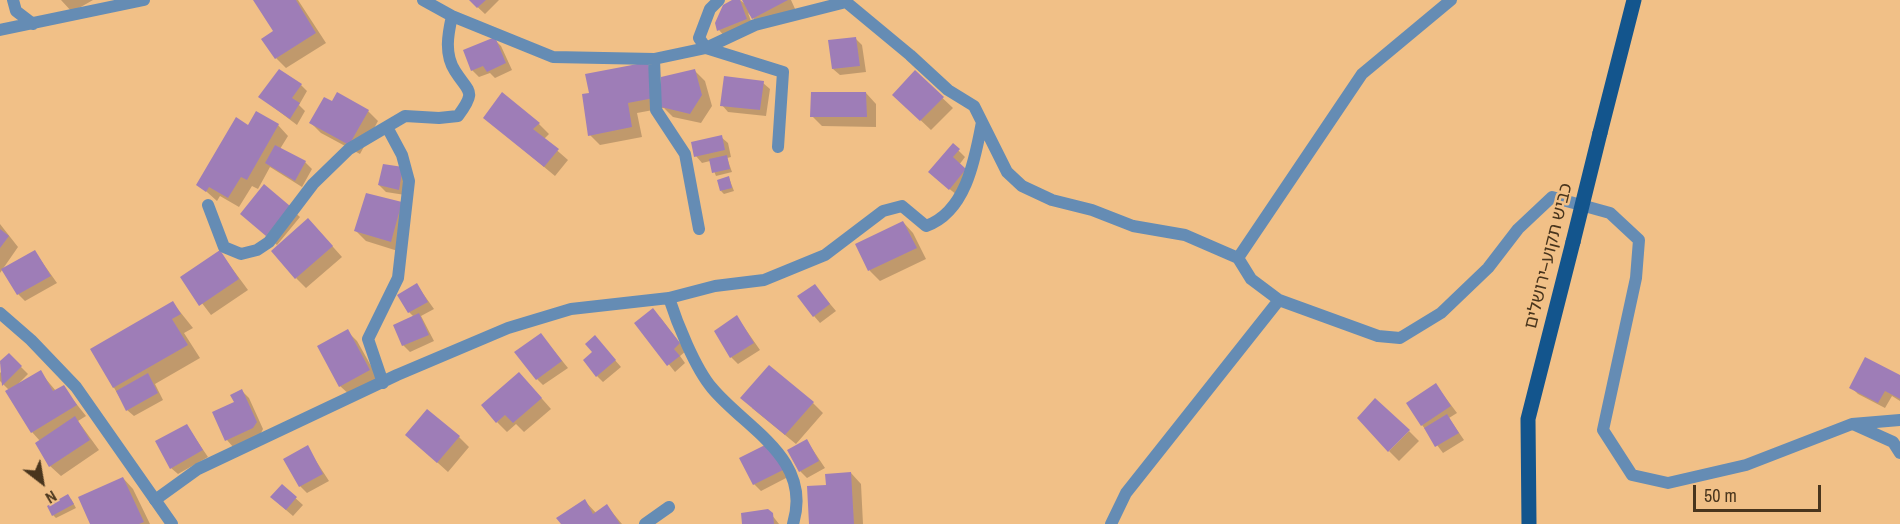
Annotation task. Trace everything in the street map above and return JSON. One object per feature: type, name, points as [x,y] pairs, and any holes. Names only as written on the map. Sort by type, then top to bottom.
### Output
[{"type":"main road","name":"כביש תקוע–ירושלים","points":[[1529,524],[1528,419],[1634,0]]},
{"type":"street","points":[[13,0],[16,11],[33,24]]},
{"type":"street","points":[[0,30],[144,0]]},
{"type":"street","points":[[423,0],[452,16],[553,57],[654,59],[706,48],[755,26],[847,1],[948,90],[974,106],[1007,172],[1022,186],[1052,200],[1092,210],[1133,226],[1185,235],[1238,258],[1251,279],[1279,300],[1378,336],[1400,338],[1441,313],[1488,268],[1518,230],[1552,197],[1610,213],[1639,240],[1636,279],[1603,430],[1632,475],[1668,483],[1746,465],[1852,424],[1900,420]]},
{"type":"street","points":[[719,0],[710,9],[699,38],[706,48],[783,72],[778,147]]},
{"type":"street","points":[[1238,258],[1362,74],[1451,0]]},
{"type":"street","points":[[208,205],[224,247],[241,254],[257,250],[269,242],[313,184],[349,149],[405,116],[439,118],[458,116],[468,101],[468,86],[454,70],[446,39],[452,16]]},
{"type":"street","points":[[654,59],[656,110],[686,154],[699,229]]},
{"type":"street","points":[[155,500],[198,469],[508,328],[571,309],[669,297],[715,286],[764,280],[825,255],[883,211],[902,206],[926,226],[937,222],[956,204],[964,186],[982,122]]},
{"type":"street","points":[[384,383],[368,339],[398,278],[409,181],[402,155],[387,127]]},
{"type":"street","points":[[669,297],[677,325],[711,387],[764,435],[780,454],[792,479],[798,500],[793,524]]},
{"type":"street","points":[[1111,524],[1126,492],[1279,300]]},
{"type":"street","points":[[0,313],[31,340],[76,387],[172,524]]},
{"type":"street","points":[[1852,424],[1893,442],[1900,453]]},
{"type":"street","points":[[645,524],[669,507]]},
{"type":"building","points":[[253,0],[296,0],[316,33],[275,59],[261,39],[273,31]]},
{"type":"building","points":[[469,0],[486,0],[477,8]]},
{"type":"building","points":[[732,0],[740,0],[747,19],[717,31],[715,23],[723,5]]},
{"type":"building","points":[[742,0],[788,0],[752,19]]},
{"type":"building","points":[[495,37],[506,63],[487,72],[483,66],[471,71],[463,50]]},
{"type":"building","points":[[856,37],[860,66],[832,69],[828,40]]},
{"type":"building","points":[[648,62],[654,98],[628,103],[632,127],[588,136],[582,94],[589,93],[585,74]]},
{"type":"building","points":[[279,69],[302,84],[292,98],[300,103],[290,119],[258,97]]},
{"type":"building","points":[[695,69],[702,95],[690,114],[661,107],[661,77]]},
{"type":"building","points":[[915,70],[944,97],[920,121],[892,95]]},
{"type":"building","points":[[724,76],[764,81],[760,110],[720,106]]},
{"type":"building","points":[[337,92],[369,110],[349,145],[309,123],[324,97],[332,101]]},
{"type":"building","points":[[502,92],[540,123],[533,129],[559,149],[544,167],[483,118]]},
{"type":"building","points":[[811,92],[866,92],[867,117],[810,117]]},
{"type":"building","points":[[256,111],[279,124],[247,180],[241,177],[228,198],[209,187],[206,192],[196,185],[236,117],[248,125]]},
{"type":"building","points":[[722,135],[725,150],[694,157],[691,142]]},
{"type":"building","points":[[953,143],[960,149],[953,157],[966,169],[949,190],[928,172]]},
{"type":"building","points":[[275,145],[306,161],[295,181],[265,163]]},
{"type":"building","points":[[727,155],[730,169],[712,173],[709,159]]},
{"type":"building","points":[[383,164],[403,167],[399,190],[378,185]]},
{"type":"building","points":[[729,176],[732,188],[720,191],[717,180]]},
{"type":"building","points":[[264,184],[290,206],[266,236],[240,214]]},
{"type":"building","points":[[366,193],[402,202],[391,242],[354,231]]},
{"type":"building","points":[[308,218],[333,246],[295,279],[271,251]]},
{"type":"building","points":[[903,221],[917,248],[868,271],[855,244]]},
{"type":"building","points":[[0,229],[9,236],[0,248]]},
{"type":"building","points":[[35,250],[51,276],[17,295],[1,269]]},
{"type":"building","points":[[220,250],[239,279],[199,306],[180,277]]},
{"type":"building","points":[[417,283],[428,302],[408,313],[397,295]]},
{"type":"building","points":[[815,284],[830,304],[813,317],[797,296]]},
{"type":"building","points":[[173,301],[181,314],[172,319],[188,345],[113,388],[90,349]]},
{"type":"building","points":[[653,308],[680,343],[674,349],[680,356],[667,366],[634,323]]},
{"type":"building","points":[[419,313],[429,335],[402,346],[393,325]]},
{"type":"building","points":[[737,315],[754,343],[730,358],[714,331]]},
{"type":"building","points":[[348,329],[370,370],[339,387],[317,346]]},
{"type":"building","points":[[541,333],[562,361],[536,380],[514,352]]},
{"type":"building","points":[[595,335],[616,360],[596,377],[583,360],[592,352],[585,344]]},
{"type":"building","points":[[9,353],[22,366],[2,386],[0,361]]},
{"type":"building","points":[[1865,357],[1900,375],[1900,399],[1885,391],[1878,403],[1849,388]]},
{"type":"building","points":[[769,365],[814,402],[785,435],[740,398]]},
{"type":"building","points":[[41,370],[53,391],[64,385],[77,405],[31,433],[5,391]]},
{"type":"building","points":[[519,372],[542,398],[513,423],[505,415],[496,423],[481,405]]},
{"type":"building","points":[[148,373],[158,393],[126,411],[116,391]]},
{"type":"building","points":[[1436,383],[1451,406],[1421,426],[1406,403]]},
{"type":"building","points":[[242,389],[257,422],[253,428],[225,441],[212,412],[234,402],[230,395]]},
{"type":"building","points":[[1375,398],[1410,430],[1388,452],[1357,418]]},
{"type":"building","points":[[427,409],[460,436],[437,463],[405,435]]},
{"type":"building","points":[[1447,414],[1459,433],[1435,447],[1424,428]]},
{"type":"building","points":[[75,416],[90,440],[49,467],[35,443]]},
{"type":"building","points":[[187,424],[203,450],[170,469],[155,441]]},
{"type":"building","points":[[807,439],[819,461],[799,472],[787,450]]},
{"type":"building","points":[[769,443],[783,470],[753,485],[739,458]]},
{"type":"building","points":[[308,445],[323,474],[299,487],[283,459]]},
{"type":"building","points":[[851,472],[854,524],[809,524],[807,486],[826,485],[825,474]]},
{"type":"building","points":[[123,477],[144,522],[139,524],[90,524],[78,497]]},
{"type":"building","points":[[282,484],[297,497],[286,510],[270,497]]},
{"type":"building","points":[[68,494],[74,504],[52,516],[47,506]]},
{"type":"building","points":[[585,499],[593,514],[607,504],[620,524],[561,524],[556,518]]},
{"type":"building","points":[[768,509],[773,513],[774,524],[742,524],[741,513]]}]
